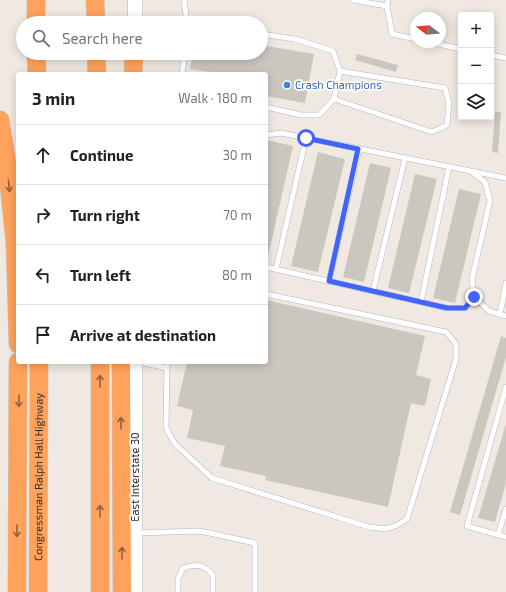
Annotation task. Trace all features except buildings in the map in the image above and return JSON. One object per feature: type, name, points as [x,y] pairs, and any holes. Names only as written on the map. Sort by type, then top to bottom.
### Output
[{"type":"highway","points":[[36,0],[36,16]]},
{"type":"highway","points":[[96,0],[96,16]]},
{"type":"highway","points":[[36,60],[37,72]]},
{"type":"highway","points":[[96,60],[97,72]]},
{"type":"highway","points":[[134,60],[134,72]]},
{"type":"highway","points":[[0,120],[6,156],[15,243],[16,277]]},
{"type":"highway","points":[[17,592],[18,364]]},
{"type":"highway","name":"Congressman Ralph Hall Highway","points":[[38,592],[39,364]]},
{"type":"highway","points":[[100,364],[100,592]]},
{"type":"highway","points":[[121,364],[122,592]]},
{"type":"main road","points":[[135,0],[135,16]]},
{"type":"main road","name":"East Interstate 30","points":[[135,364],[135,592]]},
{"type":"lane","points":[[184,0],[186,16]]},
{"type":"lane","points":[[352,0],[387,6]]},
{"type":"lane","points":[[388,0],[387,6],[392,34],[410,38]]},
{"type":"lane","points":[[268,35],[295,39],[333,51],[340,72],[334,100],[319,115],[301,115],[268,107]]},
{"type":"lane","points":[[446,46],[458,48]]},
{"type":"lane","points":[[494,56],[506,58]]},
{"type":"lane","points":[[182,72],[184,60]]},
{"type":"lane","points":[[334,100],[432,132],[447,126],[449,103],[445,88],[340,72]]},
{"type":"lane","points":[[268,135],[280,133],[506,178]]},
{"type":"lane","points":[[276,269],[306,138]]},
{"type":"lane","points":[[329,281],[358,149]]},
{"type":"lane","points":[[374,291],[405,158]]},
{"type":"lane","points":[[420,302],[449,167]]},
{"type":"lane","points":[[471,171],[485,182],[490,201],[472,279],[474,297],[490,311],[506,316]]},
{"type":"lane","points":[[268,267],[447,308],[465,308],[474,297]]},
{"type":"lane","points":[[500,314],[506,283]]},
{"type":"lane","points":[[167,365],[166,428],[175,444],[212,478],[370,527],[382,529],[394,528],[407,519],[456,359],[456,344],[446,332],[268,294]]},
{"type":"lane","points":[[506,387],[467,526],[506,537]]},
{"type":"lane","points":[[498,535],[506,509]]},
{"type":"lane","points":[[135,534],[200,531],[255,543],[255,592]]},
{"type":"lane","points":[[178,592],[178,579],[183,568],[191,565],[205,567],[213,575],[214,592]]},
{"type":"place","name":"Crash Champions","points":[[287,85]]},
{"type":"route","points":[[306,138],[358,149],[329,281],[447,308],[465,308],[474,297]]}]
